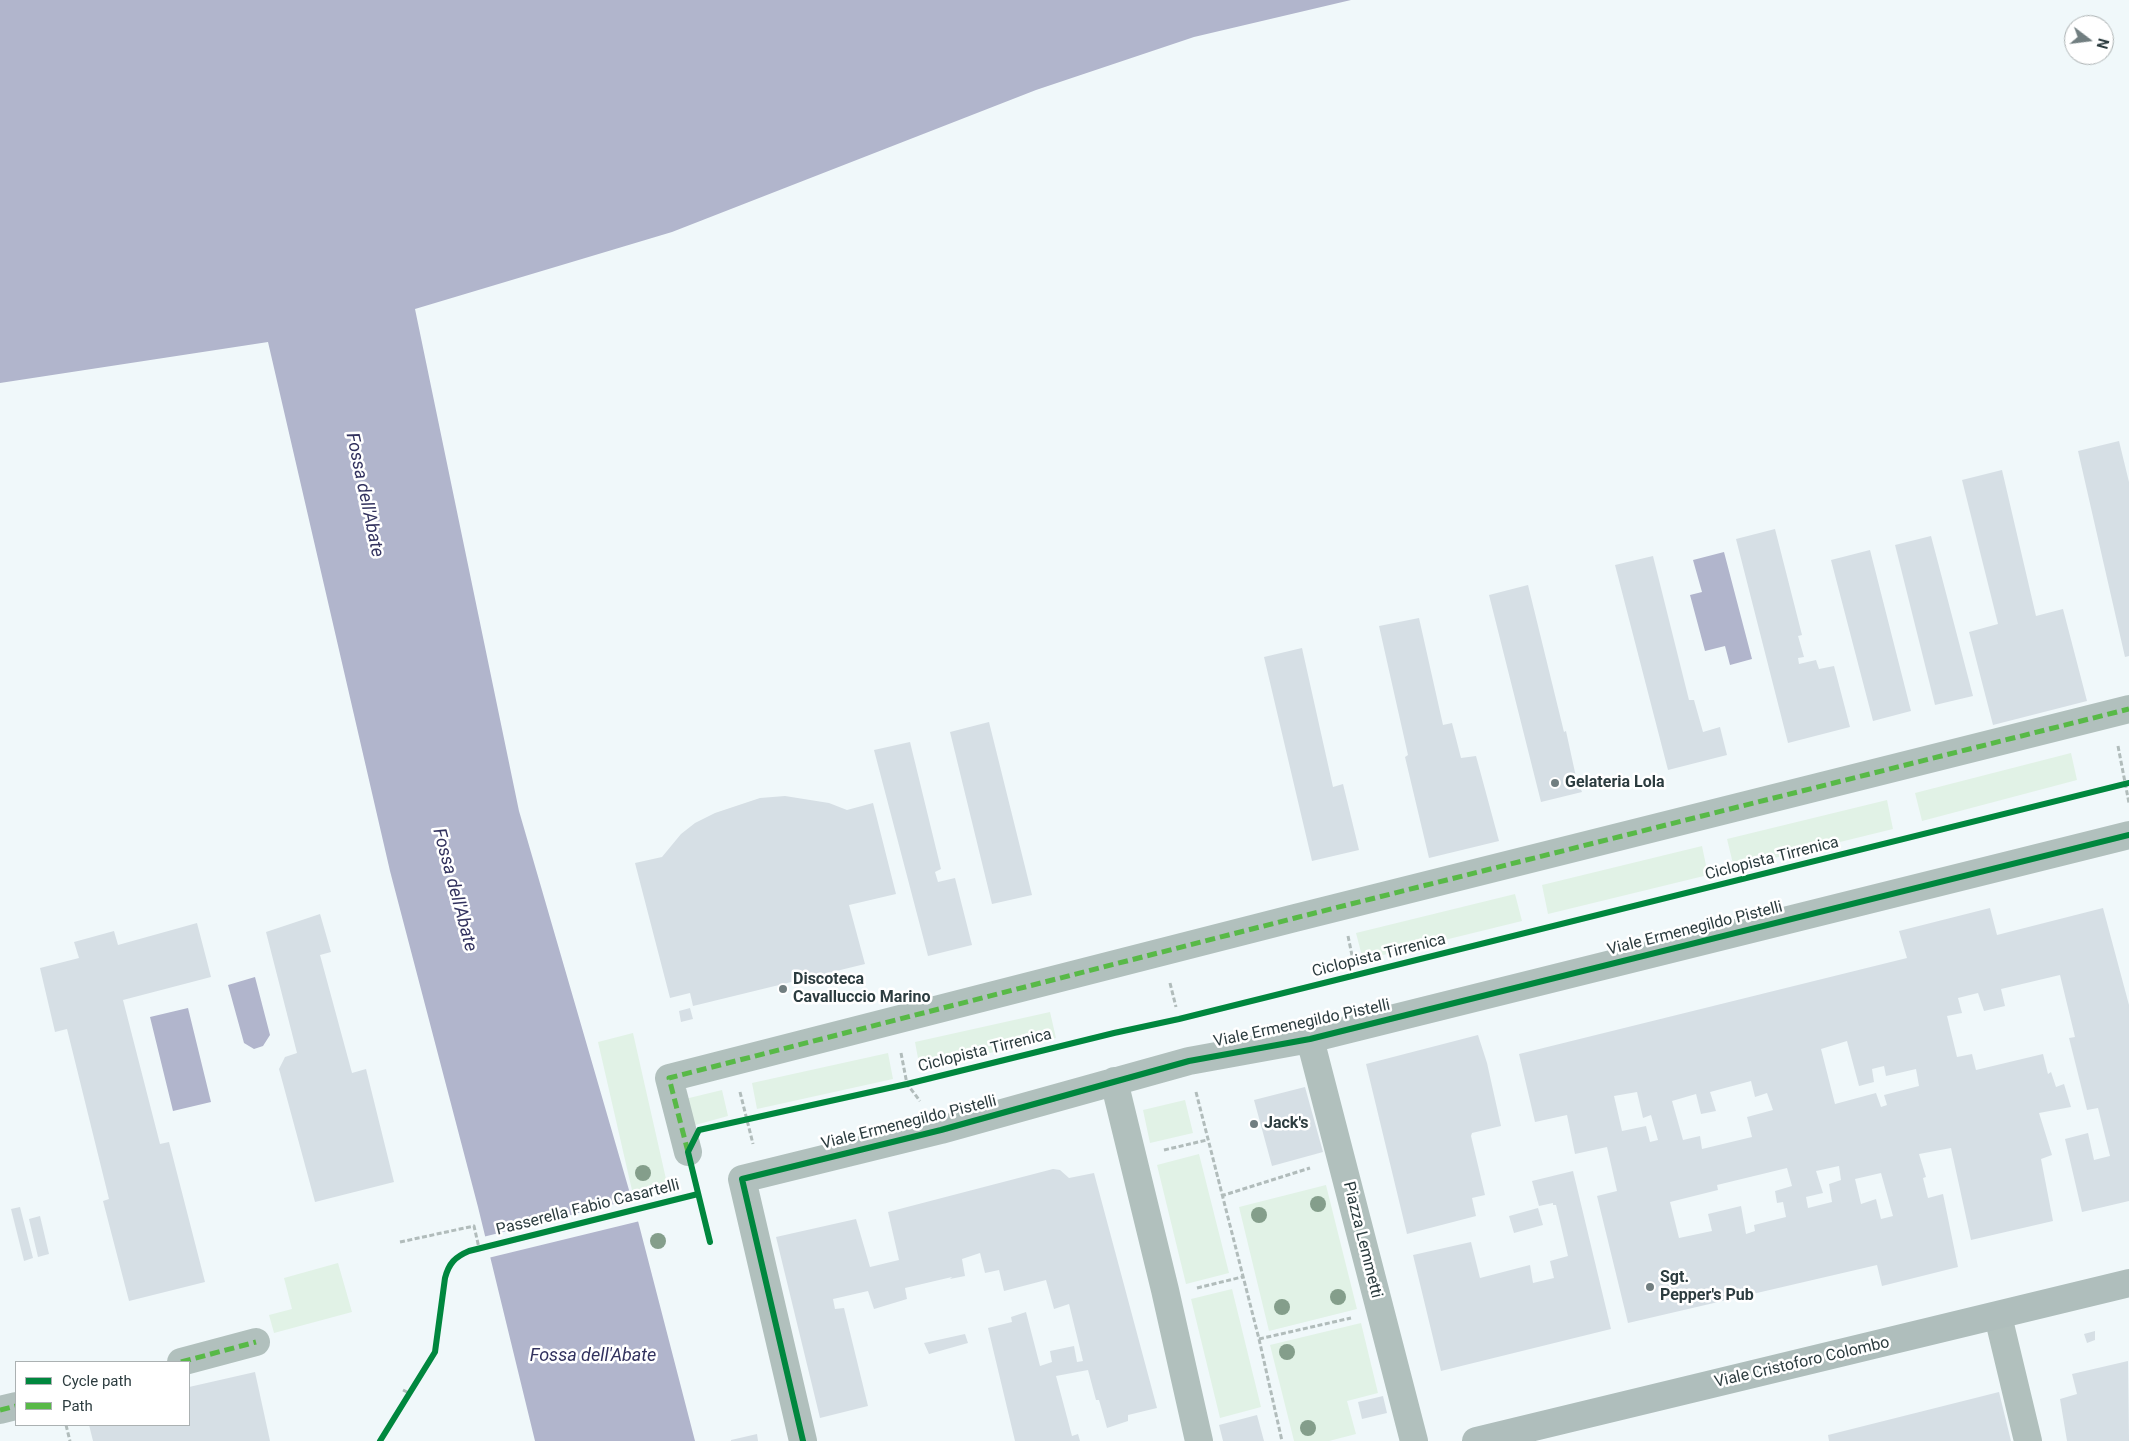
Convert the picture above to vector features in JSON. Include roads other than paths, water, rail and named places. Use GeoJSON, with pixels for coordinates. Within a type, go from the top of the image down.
{"type":"FeatureCollection","features":[{"type":"Feature","properties":{"kind":"street"},"geometry":{"type":"LineString","coordinates":[[688,1152],[669,1078],[2121,711]]}},
{"type":"Feature","properties":{"kind":"street","name":"Viale Ermenegildo Pistelli"},"geometry":{"type":"LineString","coordinates":[[803,1441],[742,1179],[941,1130],[1189,1061],[1310,1039],[2129,835]]}},
{"type":"Feature","properties":{"kind":"street","name":"Piazza Lemmetti"},"geometry":{"type":"LineString","coordinates":[[1310,1039],[1414,1441]]}},
{"type":"Feature","properties":{"kind":"street"},"geometry":{"type":"LineString","coordinates":[[1114,1081],[1200,1441]]}},
{"type":"Feature","properties":{"kind":"street","name":"Viale Cristoforo Colombo"},"geometry":{"type":"LineString","coordinates":[[1476,1441],[2129,1283]]}},
{"type":"Feature","properties":{"kind":"street"},"geometry":{"type":"LineString","coordinates":[[1998,1316],[2028,1441]]}},
{"type":"Feature","properties":{"kind":"street"},"geometry":{"type":"LineString","coordinates":[[185,1361],[256,1342]]}},
{"type":"Feature","properties":{"kind":"street"},"geometry":{"type":"LineString","coordinates":[[0,1410],[15,1406]]}},
{"type":"Feature","properties":{"kind":"water","name":"Fossa dell'Abate"},"geometry":{"type":"Polygon","coordinates":[[[0,0],[1351,0],[1194,37],[1036,90],[672,232],[415,309],[519,811],[638,1221],[695,1441],[535,1441],[478,1207],[390,871],[268,342],[0,383],[0,0]]]}},
{"type":"Feature","properties":{"kind":"water"},"geometry":{"type":"Polygon","coordinates":[[[1724,552],[1752,659],[1730,665],[1725,646],[1705,651],[1690,595],[1702,592],[1693,560],[1724,552]]]}},
{"type":"Feature","properties":{"kind":"water"},"geometry":{"type":"Polygon","coordinates":[[[255,977],[270,1035],[263,1046],[254,1049],[244,1043],[228,985],[255,977]]]}},
{"type":"Feature","properties":{"kind":"water"},"geometry":{"type":"Polygon","coordinates":[[[188,1008],[211,1102],[173,1111],[150,1017],[188,1008]]]}},
{"type":"Feature","properties":{"kind":"place","name":"Gelateria Lola"},"geometry":{"type":"Point","coordinates":[1555,783]}},
{"type":"Feature","properties":{"kind":"place","name":"Discoteca Cavalluccio Marino"},"geometry":{"type":"Point","coordinates":[783,989]}},
{"type":"Feature","properties":{"kind":"place","name":"Jack's"},"geometry":{"type":"Point","coordinates":[1254,1124]}},
{"type":"Feature","properties":{"kind":"place","name":"Sgt. Pepper's Pub"},"geometry":{"type":"Point","coordinates":[1650,1287]}}]}
